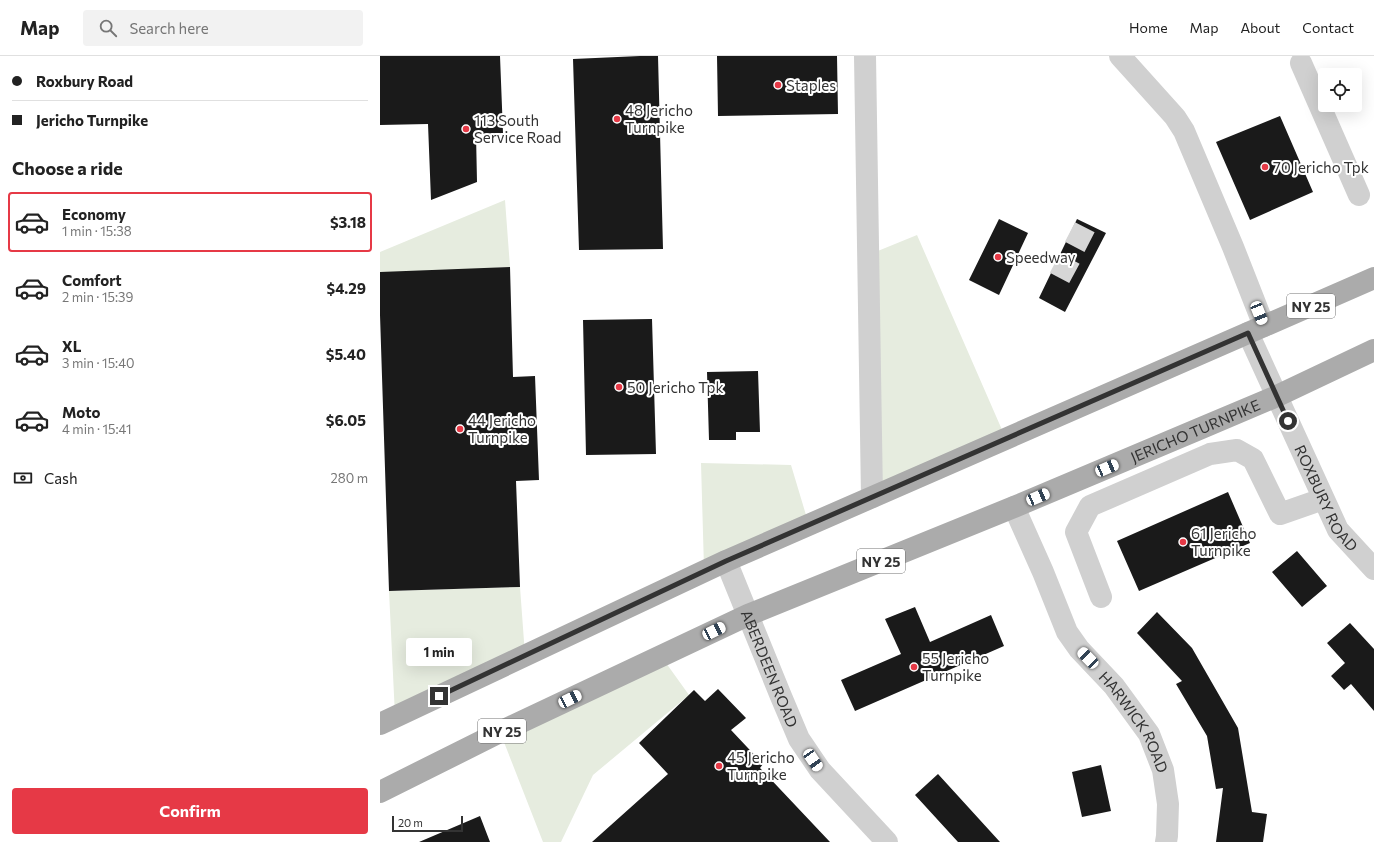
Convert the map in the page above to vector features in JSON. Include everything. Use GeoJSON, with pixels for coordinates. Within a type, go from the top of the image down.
{"type":"FeatureCollection","features":[{"type":"Feature","properties":{"kind":"main road","name":"NY 25"},"geometry":{"type":"LineString","coordinates":[[380,724],[726,561],[1374,278]]}},
{"type":"Feature","properties":{"kind":"main road","name":"JERICHO TURNPIKE"},"geometry":{"type":"LineString","coordinates":[[380,792],[500,732],[748,615],[1014,507],[1277,396],[1374,350]]}},
{"type":"Feature","properties":{"kind":"street"},"geometry":{"type":"LineString","coordinates":[[865,56],[872,497]]}},
{"type":"Feature","properties":{"kind":"street","name":"ROXBURY ROAD"},"geometry":{"type":"LineString","coordinates":[[1120,56],[1176,117],[1184,131],[1233,246],[1256,330],[1277,396],[1338,530],[1374,569]]}},
{"type":"Feature","properties":{"kind":"street"},"geometry":{"type":"LineString","coordinates":[[1301,63],[1359,195]]}},
{"type":"Feature","properties":{"kind":"street"},"geometry":{"type":"LineString","coordinates":[[1198,429],[1210,454]]}},
{"type":"Feature","properties":{"kind":"street"},"geometry":{"type":"LineString","coordinates":[[1101,597],[1076,532],[1090,506],[1210,454],[1237,450],[1253,458],[1280,514],[1323,499]]}},
{"type":"Feature","properties":{"kind":"street"},"geometry":{"type":"LineString","coordinates":[[1078,480],[1090,506]]}},
{"type":"Feature","properties":{"kind":"street","name":"HARWICK ROAD"},"geometry":{"type":"LineString","coordinates":[[1014,507],[1043,572],[1067,632],[1079,649],[1114,686],[1149,734],[1163,770],[1168,804],[1166,842]]}},
{"type":"Feature","properties":{"kind":"street","name":"ABERDEEN ROAD"},"geometry":{"type":"LineString","coordinates":[[726,561],[799,739],[820,770],[887,842]]}},
{"type":"Feature","properties":{"kind":"shaded area"},"geometry":{"type":"Polygon","coordinates":[[[505,200],[510,267],[380,275],[380,252],[505,200]]]}},
{"type":"Feature","properties":{"kind":"shaded area"},"geometry":{"type":"Polygon","coordinates":[[[917,235],[1006,439],[872,497],[868,255],[917,235]]]}},
{"type":"Feature","properties":{"kind":"shaded area"},"geometry":{"type":"Polygon","coordinates":[[[701,463],[791,465],[809,525],[704,568],[701,463]]]}},
{"type":"Feature","properties":{"kind":"shaded area"},"geometry":{"type":"Polygon","coordinates":[[[520,587],[525,655],[395,716],[389,591],[520,587]]]}},
{"type":"Feature","properties":{"kind":"shaded area"},"geometry":{"type":"Polygon","coordinates":[[[661,656],[689,695],[593,775],[561,842],[543,842],[500,732],[661,656]]]}},
{"type":"Feature","properties":{"kind":"building","name":"113 South Service Road"},"geometry":{"type":"Polygon","coordinates":[[[380,56],[500,56],[503,133],[476,134],[477,182],[431,200],[428,124],[380,125],[380,56]]]}},
{"type":"Feature","properties":{"kind":"building","name":"48 Jericho Turnpike"},"geometry":{"type":"Polygon","coordinates":[[[658,56],[663,249],[579,250],[573,59],[658,56]]]}},
{"type":"Feature","properties":{"kind":"building","name":"Staples"},"geometry":{"type":"Polygon","coordinates":[[[717,56],[837,56],[838,114],[718,116],[717,56]]]}},
{"type":"Feature","properties":{"kind":"building","name":"70 Jericho Tpk"},"geometry":{"type":"Polygon","coordinates":[[[1280,116],[1313,192],[1250,220],[1216,142],[1280,116]]]}},
{"type":"Feature","properties":{"kind":"building"},"geometry":{"type":"Polygon","coordinates":[[[999,219],[1028,233],[999,295],[969,280],[999,219]]]}},
{"type":"Feature","properties":{"kind":"building"},"geometry":{"type":"Polygon","coordinates":[[[1077,219],[1106,233],[1065,312],[1039,298],[1077,219]]]}},
{"type":"Feature","properties":{"kind":"building","name":"44 Jericho Turnpike"},"geometry":{"type":"Polygon","coordinates":[[[510,267],[513,377],[535,376],[539,480],[516,481],[520,587],[389,591],[380,315],[380,272],[510,267]]]}},
{"type":"Feature","properties":{"kind":"building","name":"50 Jericho Tpk"},"geometry":{"type":"Polygon","coordinates":[[[652,319],[656,454],[586,455],[583,320],[652,319]]]}},
{"type":"Feature","properties":{"kind":"building"},"geometry":{"type":"Polygon","coordinates":[[[758,371],[760,432],[736,432],[736,440],[709,440],[707,372],[758,371]]]}},
{"type":"Feature","properties":{"kind":"building","name":"61 Jericho Turnpike"},"geometry":{"type":"Polygon","coordinates":[[[1228,492],[1250,543],[1139,591],[1117,541],[1228,492]]]}},
{"type":"Feature","properties":{"kind":"building"},"geometry":{"type":"Polygon","coordinates":[[[1297,551],[1327,586],[1302,607],[1272,572],[1297,551]]]}},
{"type":"Feature","properties":{"kind":"building","name":"55 Jericho Turnpike"},"geometry":{"type":"Polygon","coordinates":[[[915,607],[930,642],[991,615],[1004,646],[855,711],[841,680],[901,654],[885,619],[915,607]]]}},
{"type":"Feature","properties":{"kind":"building"},"geometry":{"type":"Polygon","coordinates":[[[1157,612],[1192,648],[1238,728],[1252,812],[1267,814],[1263,842],[1216,842],[1223,788],[1216,789],[1207,736],[1176,684],[1182,681],[1137,633],[1157,612]]]}},
{"type":"Feature","properties":{"kind":"building"},"geometry":{"type":"Polygon","coordinates":[[[1350,623],[1374,649],[1374,711],[1351,684],[1344,690],[1331,676],[1345,663],[1327,643],[1350,623]]]}},
{"type":"Feature","properties":{"kind":"building","name":"45 Jericho Turnpike"},"geometry":{"type":"Polygon","coordinates":[[[718,689],[746,718],[731,730],[763,764],[760,768],[830,842],[592,842],[668,774],[639,743],[694,690],[705,701],[718,689]]]}},
{"type":"Feature","properties":{"kind":"building"},"geometry":{"type":"Polygon","coordinates":[[[1101,765],[1111,811],[1082,817],[1072,772],[1101,765]]]}},
{"type":"Feature","properties":{"kind":"building"},"geometry":{"type":"Polygon","coordinates":[[[938,774],[1000,842],[958,842],[915,795],[938,774]]]}},
{"type":"Feature","properties":{"kind":"building"},"geometry":{"type":"Polygon","coordinates":[[[480,816],[490,842],[419,842],[480,816]]]}},
{"type":"Feature","properties":{"kind":"tunnel"},"geometry":{"type":"LineString","coordinates":[[1070,232],[1099,247]]}},
{"type":"Feature","properties":{"kind":"tunnel"},"geometry":{"type":"LineString","coordinates":[[1055,263],[1083,278]]}},
{"type":"Feature","properties":{"kind":"place","name":"Staples"},"geometry":{"type":"Point","coordinates":[778,85]}},
{"type":"Feature","properties":{"kind":"place","name":"48 Jericho Turnpike"},"geometry":{"type":"Point","coordinates":[617,119]}},
{"type":"Feature","properties":{"kind":"place","name":"113 South Service Road"},"geometry":{"type":"Point","coordinates":[466,129]}},
{"type":"Feature","properties":{"kind":"place","name":"70 Jericho Tpk"},"geometry":{"type":"Point","coordinates":[1265,167]}},
{"type":"Feature","properties":{"kind":"place","name":"Speedway"},"geometry":{"type":"Point","coordinates":[998,257]}},
{"type":"Feature","properties":{"kind":"place","name":"50 Jericho Tpk"},"geometry":{"type":"Point","coordinates":[619,387]}},
{"type":"Feature","properties":{"kind":"place","name":"44 Jericho Turnpike"},"geometry":{"type":"Point","coordinates":[460,429]}},
{"type":"Feature","properties":{"kind":"place","name":"61 Jericho Turnpike"},"geometry":{"type":"Point","coordinates":[1183,542]}},
{"type":"Feature","properties":{"kind":"place","name":"55 Jericho Turnpike"},"geometry":{"type":"Point","coordinates":[914,667]}},
{"type":"Feature","properties":{"kind":"place","name":"45 Jericho Turnpike"},"geometry":{"type":"Point","coordinates":[719,766]}},
{"type":"Feature","properties":{"kind":"route"},"geometry":{"type":"LineString","coordinates":[[439,696],[726,561],[1248,333],[1288,421]]}}]}
